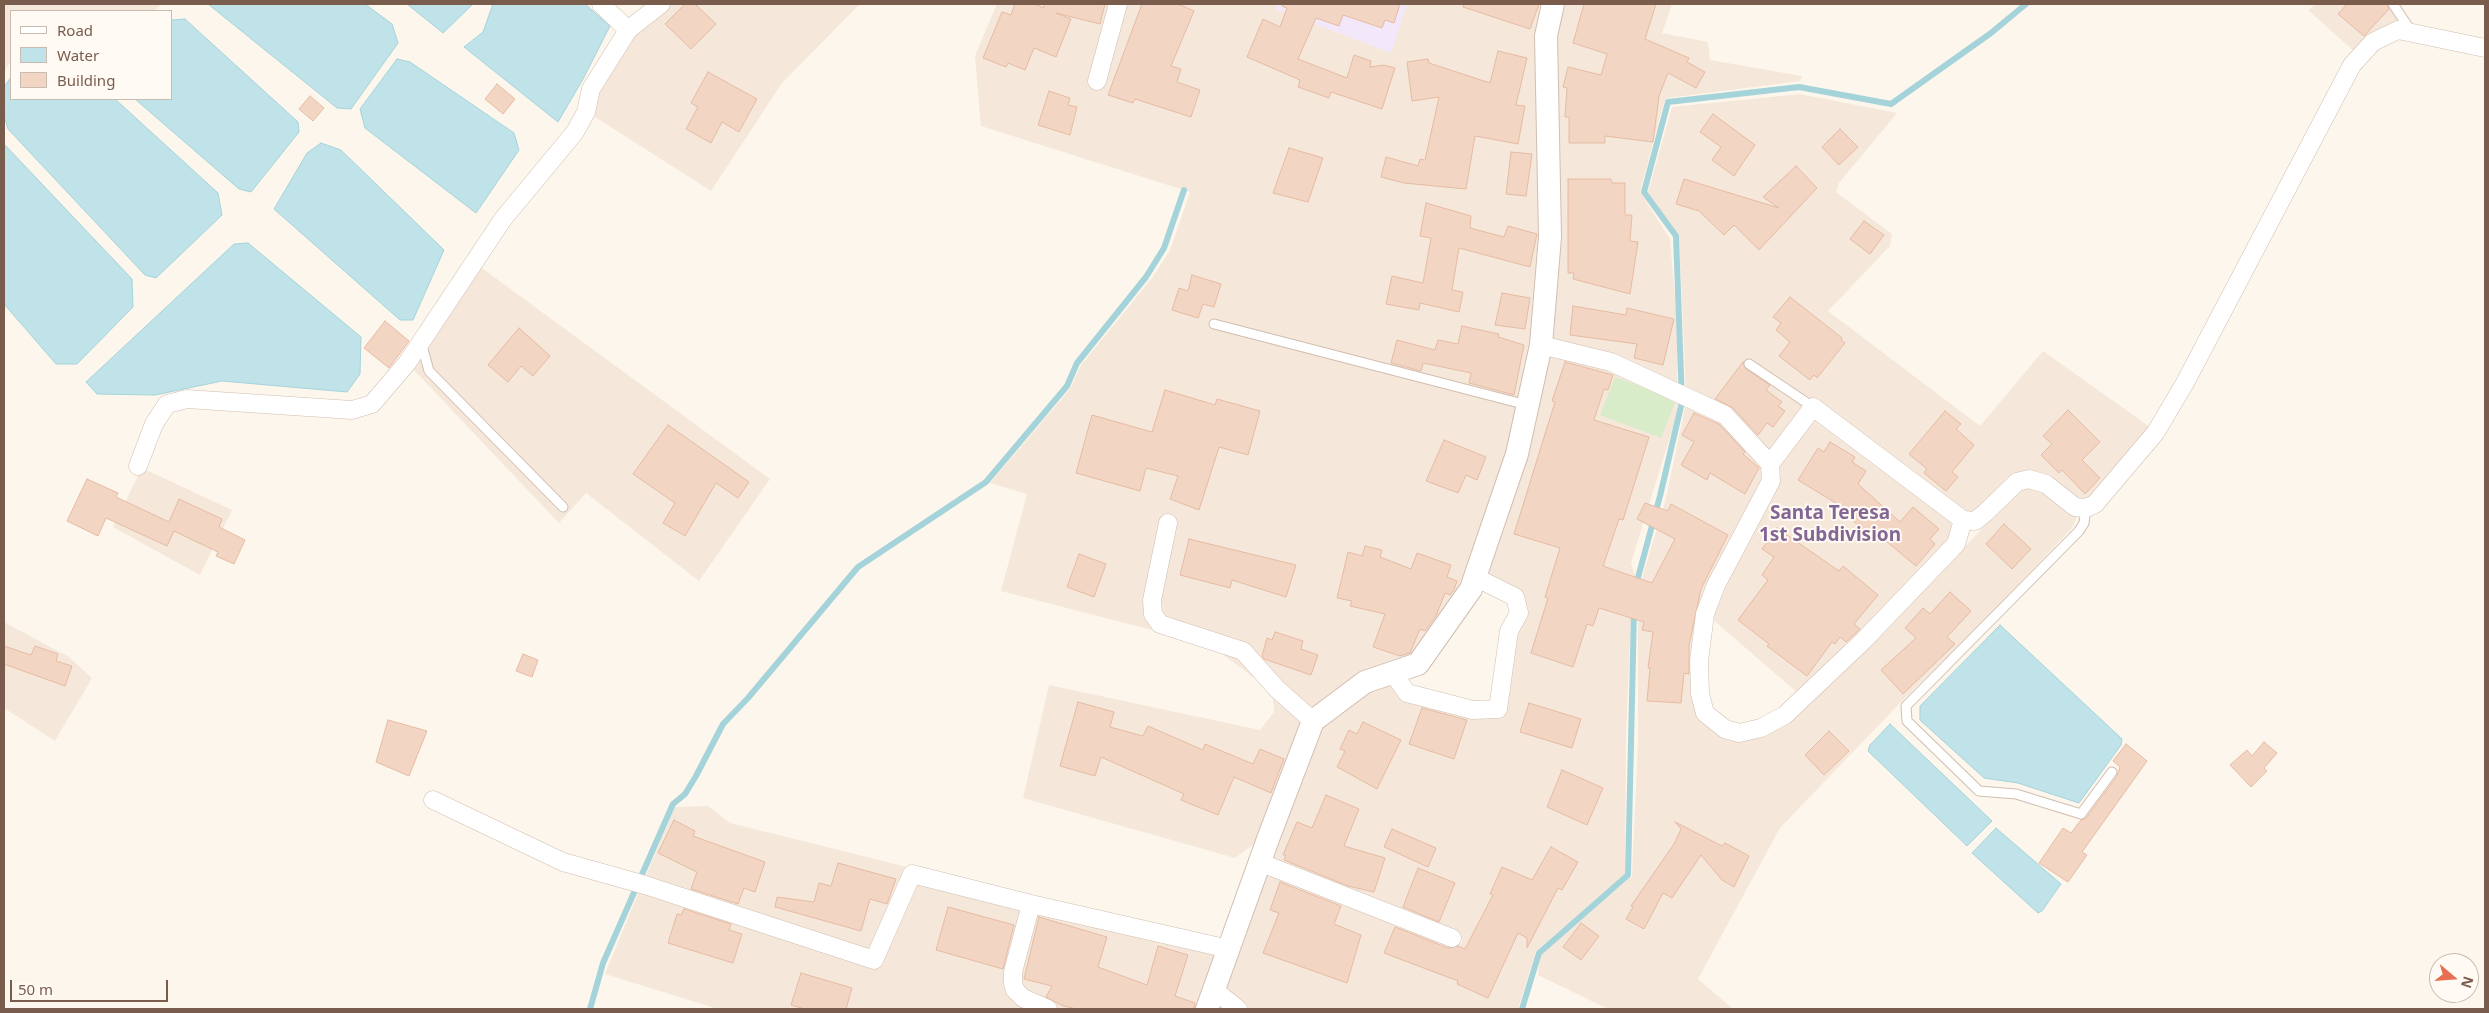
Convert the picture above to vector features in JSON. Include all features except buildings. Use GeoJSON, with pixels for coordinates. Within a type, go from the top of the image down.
{"type":"FeatureCollection","features":[{"type":"Feature","properties":{"kind":"street"},"geometry":{"type":"LineString","coordinates":[[601,4],[628,30]]}},
{"type":"Feature","properties":{"kind":"street"},"geometry":{"type":"LineString","coordinates":[[138,466],[154,424],[168,404],[187,399],[352,410],[372,404],[407,363],[503,219],[575,132],[586,112],[591,89],[628,30],[661,4]]}},
{"type":"Feature","properties":{"kind":"street"},"geometry":{"type":"LineString","coordinates":[[1097,81],[1118,4]]}},
{"type":"Feature","properties":{"kind":"street"},"geometry":{"type":"LineString","coordinates":[[1238,1009],[1211,999],[1259,862],[1313,721],[1365,682],[1418,664],[1471,589],[1517,454],[1541,345],[1550,237],[1546,36],[1553,4]]}},
{"type":"Feature","properties":{"kind":"street"},"geometry":{"type":"LineString","coordinates":[[1770,464],[1813,407],[1963,520],[1975,520],[1986,513],[2017,482],[2029,479],[2046,484],[2075,507],[2086,508],[2095,504],[2156,432],[2186,381],[2352,65],[2373,42],[2398,30],[2411,31],[2485,48]]}},
{"type":"Feature","properties":{"kind":"street"},"geometry":{"type":"LineString","coordinates":[[1541,345],[1611,362],[1725,415],[1770,464],[1771,480],[1716,585],[1705,614],[1699,661],[1700,694],[1705,713],[1725,730],[1739,733],[1761,728],[1785,715],[1863,641],[1956,544],[1962,530],[1963,520]]}},
{"type":"Feature","properties":{"kind":"street"},"geometry":{"type":"LineString","coordinates":[[1168,523],[1152,600],[1152,614],[1160,624],[1243,651],[1277,689],[1313,721]]}},
{"type":"Feature","properties":{"kind":"street"},"geometry":{"type":"LineString","coordinates":[[1393,673],[1406,694],[1473,710],[1498,709],[1509,631],[1519,613],[1516,598],[1475,577]]}},
{"type":"Feature","properties":{"kind":"street"},"geometry":{"type":"LineString","coordinates":[[433,800],[563,862],[627,882],[645,885],[874,960],[912,874],[1031,904],[1229,949]]}},
{"type":"Feature","properties":{"kind":"street"},"geometry":{"type":"LineString","coordinates":[[1259,862],[1452,938]]}},
{"type":"Feature","properties":{"kind":"street"},"geometry":{"type":"LineString","coordinates":[[1031,904],[1013,972],[1013,983],[1015,990],[1023,998],[1048,1009]]}},
{"type":"Feature","properties":{"kind":"lane"},"geometry":{"type":"LineString","coordinates":[[2393,4],[2411,31]]}},
{"type":"Feature","properties":{"kind":"lane"},"geometry":{"type":"LineString","coordinates":[[1214,324],[1528,405]]}},
{"type":"Feature","properties":{"kind":"lane"},"geometry":{"type":"LineString","coordinates":[[421,342],[429,371],[563,507]]}},
{"type":"Feature","properties":{"kind":"lane"},"geometry":{"type":"LineString","coordinates":[[1749,364],[1813,407]]}},
{"type":"Feature","properties":{"kind":"lane"},"geometry":{"type":"LineString","coordinates":[[2086,508],[2084,523],[2079,531],[1906,706],[1907,721],[1979,791],[2016,794],[2081,814],[2112,772]]}},
{"type":"Feature","properties":{"kind":"shaded area"},"geometry":{"type":"Polygon","coordinates":[[[4,4],[161,4],[156,10],[10,10],[10,63],[4,72],[4,4]]]}},
{"type":"Feature","properties":{"kind":"shaded area"},"geometry":{"type":"Polygon","coordinates":[[[672,4],[860,4],[782,83],[711,191],[592,115],[598,94],[633,36],[672,4]]]}},
{"type":"Feature","properties":{"kind":"shaded area"},"geometry":{"type":"Polygon","coordinates":[[[997,4],[1545,4],[1543,238],[1532,346],[1510,452],[1463,587],[1415,659],[1308,718],[1259,840],[1235,858],[1023,798],[1049,685],[1260,730],[1274,712],[1272,691],[1210,645],[1001,591],[1027,494],[990,483],[1070,389],[1081,365],[1152,278],[1170,250],[1190,192],[981,126],[975,56],[997,4]]]}},
{"type":"Feature","properties":{"kind":"shaded area"},"geometry":{"type":"Polygon","coordinates":[[[1277,4],[1407,4],[1391,53],[1275,9],[1277,4]]]}},
{"type":"Feature","properties":{"kind":"shaded area"},"geometry":{"type":"Polygon","coordinates":[[[1562,4],[1672,4],[1662,33],[1708,42],[1710,60],[1802,76],[1800,81],[1668,98],[1664,102],[1640,192],[1670,239],[1678,334],[1677,383],[1549,339],[1555,38],[1562,4]]]}},
{"type":"Feature","properties":{"kind":"shaded area"},"geometry":{"type":"Polygon","coordinates":[[[2316,4],[2387,4],[2401,23],[2356,53],[2308,10],[2316,4]]]}},
{"type":"Feature","properties":{"kind":"shaded area"},"geometry":{"type":"Polygon","coordinates":[[[1800,94],[1897,113],[1839,183],[1836,192],[1892,234],[1890,246],[1828,311],[1980,426],[2043,351],[2150,427],[2091,497],[2082,501],[2029,474],[1971,515],[1816,401],[1769,455],[1686,390],[1679,236],[1648,192],[1672,107],[1800,94]]]}},
{"type":"Feature","properties":{"kind":"shaded area"},"geometry":{"type":"Polygon","coordinates":[[[479,266],[770,479],[699,581],[586,493],[559,523],[411,367],[479,266]]]}},
{"type":"Feature","properties":{"kind":"shaded area"},"geometry":{"type":"Polygon","coordinates":[[[1549,353],[1609,368],[1679,399],[1673,427],[1631,563],[1635,575],[1632,589],[1626,735],[1625,874],[1536,951],[1518,1009],[1244,1009],[1222,990],[1265,866],[1461,944],[1463,939],[1266,863],[1319,724],[1368,686],[1393,680],[1503,715],[1515,636],[1525,614],[1484,573],[1549,353]]]}},
{"type":"Feature","properties":{"kind":"shaded area"},"geometry":{"type":"Polygon","coordinates":[[[1686,403],[1725,421],[1764,464],[1765,478],[1711,582],[1700,715],[1712,731],[1723,736],[1738,738],[1868,645],[2022,488],[2031,485],[2044,490],[2077,517],[2072,528],[1994,610],[1898,705],[1780,828],[1698,979],[1733,1009],[1608,1009],[1538,975],[1540,955],[1632,876],[1638,741],[1638,592],[1666,498],[1686,403]]]}},
{"type":"Feature","properties":{"kind":"shaded area"},"geometry":{"type":"Polygon","coordinates":[[[1813,419],[1949,518],[1952,526],[1948,544],[1800,695],[1710,617],[1777,467],[1813,419]]]}},
{"type":"Feature","properties":{"kind":"shaded area"},"geometry":{"type":"Polygon","coordinates":[[[142,468],[232,510],[200,575],[113,527],[142,468]]]}},
{"type":"Feature","properties":{"kind":"shaded area"},"geometry":{"type":"Polygon","coordinates":[[[4,622],[69,657],[92,678],[55,741],[4,708],[4,622]]]}},
{"type":"Feature","properties":{"kind":"shaded area"},"geometry":{"type":"Polygon","coordinates":[[[708,806],[730,823],[907,867],[872,952],[645,878],[675,807],[708,806]]]}},
{"type":"Feature","properties":{"kind":"shaded area"},"geometry":{"type":"Polygon","coordinates":[[[914,883],[1217,954],[1218,959],[1200,1009],[1058,1009],[1025,995],[1016,982],[1033,914],[1026,912],[1008,982],[1012,992],[1021,1001],[1039,1009],[718,1009],[605,974],[639,891],[642,890],[878,967],[914,883]]]}},
{"type":"Feature","properties":{"kind":"green space"},"geometry":{"type":"Polygon","coordinates":[[[1615,377],[1676,400],[1661,438],[1600,415],[1615,377]]]}},
{"type":"Feature","properties":{"kind":"water"},"geometry":{"type":"Polygon","coordinates":[[[208,4],[365,4],[392,24],[398,43],[351,109],[337,108],[208,4]]]}},
{"type":"Feature","properties":{"kind":"water"},"geometry":{"type":"Polygon","coordinates":[[[407,4],[473,4],[443,33],[407,4]]]}},
{"type":"Feature","properties":{"kind":"water"},"geometry":{"type":"Polygon","coordinates":[[[493,4],[585,4],[610,26],[583,79],[558,122],[464,47],[483,32],[493,4]]]}},
{"type":"Feature","properties":{"kind":"water"},"geometry":{"type":"Polygon","coordinates":[[[185,19],[298,122],[299,132],[251,192],[239,189],[136,100],[172,100],[172,20],[185,19]]]}},
{"type":"Feature","properties":{"kind":"water"},"geometry":{"type":"Polygon","coordinates":[[[397,59],[410,62],[514,133],[519,150],[476,213],[365,128],[360,109],[397,59]]]}},
{"type":"Feature","properties":{"kind":"water"},"geometry":{"type":"Polygon","coordinates":[[[10,78],[10,100],[116,100],[218,193],[222,215],[156,278],[145,275],[8,129],[4,116],[4,87],[10,78]]]}},
{"type":"Feature","properties":{"kind":"water"},"geometry":{"type":"Polygon","coordinates":[[[321,143],[341,150],[444,250],[413,320],[400,320],[274,209],[307,153],[321,143]]]}},
{"type":"Feature","properties":{"kind":"water"},"geometry":{"type":"Polygon","coordinates":[[[4,144],[132,279],[133,307],[77,364],[56,364],[4,304],[4,144]]]}},
{"type":"Feature","properties":{"kind":"water"},"geometry":{"type":"Polygon","coordinates":[[[248,243],[361,337],[360,374],[347,392],[222,381],[155,395],[97,394],[86,382],[234,244],[248,243]]]}},
{"type":"Feature","properties":{"kind":"water"},"geometry":{"type":"Polygon","coordinates":[[[2000,625],[2122,739],[2121,745],[2079,803],[2018,783],[1984,778],[1920,720],[1920,706],[2000,625]]]}},
{"type":"Feature","properties":{"kind":"water"},"geometry":{"type":"Polygon","coordinates":[[[1890,724],[1992,821],[1967,846],[1868,751],[1870,745],[1890,724]]]}},
{"type":"Feature","properties":{"kind":"water"},"geometry":{"type":"Polygon","coordinates":[[[1996,828],[2061,884],[2042,911],[2038,913],[1972,853],[1996,828]]]}},
{"type":"Feature","properties":{"kind":"waterway"},"geometry":{"type":"LineString","coordinates":[[1636,585],[1660,496],[1682,402],[1676,236],[1644,192],[1668,102],[1799,87],[1891,104],[1991,33],[2026,4]]}},
{"type":"Feature","properties":{"kind":"waterway"},"geometry":{"type":"LineString","coordinates":[[590,1009],[603,963],[673,804],[685,794],[723,724],[748,698],[858,567],[986,482],[1067,386],[1077,363],[1146,277],[1164,248],[1184,190]]}},
{"type":"Feature","properties":{"kind":"waterway"},"geometry":{"type":"LineString","coordinates":[[1522,1009],[1539,953],[1628,875],[1634,610]]}},
{"type":"Feature","properties":{"kind":"district","name":"Santa Teresa 1st Subdivision"},"geometry":{"type":"Point","coordinates":[1830,525]}}]}
